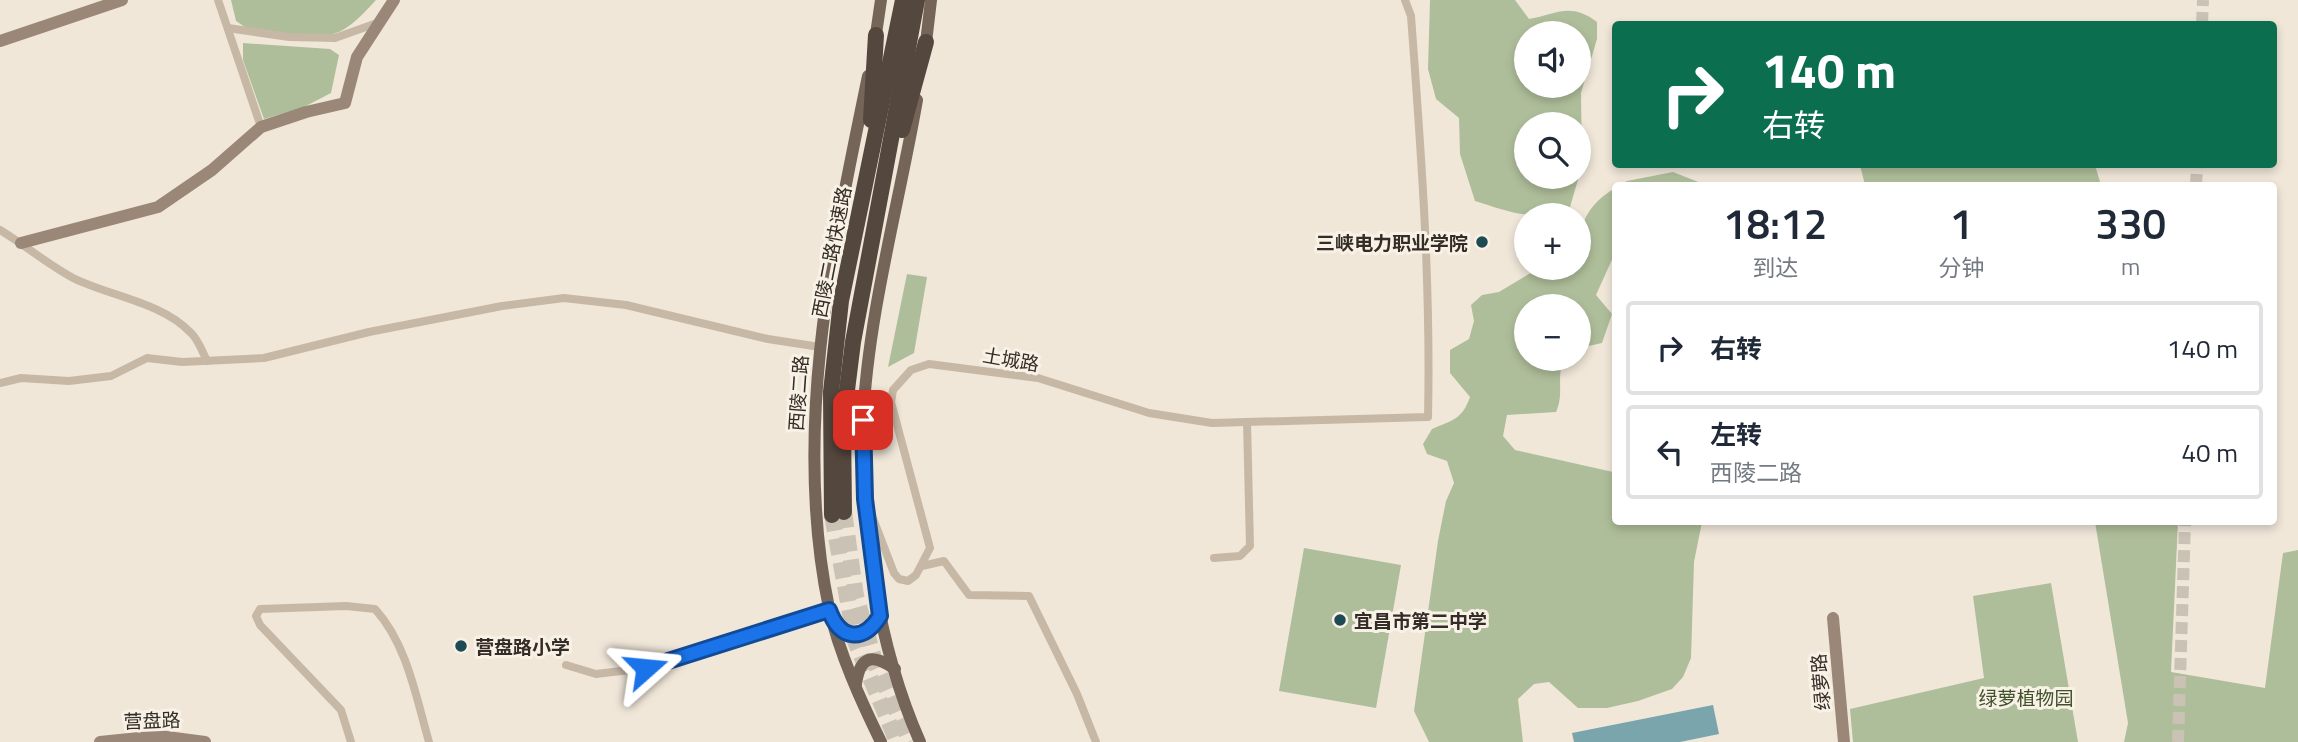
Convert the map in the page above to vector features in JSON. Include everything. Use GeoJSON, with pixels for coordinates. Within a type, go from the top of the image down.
{"type":"FeatureCollection","features":[{"type":"Feature","properties":{"kind":"highway","name":"西陵二路快速路"},"geometry":{"type":"LineString","coordinates":[[903,0],[895,81],[843,422],[838,514],[831,392],[842,301],[864,190],[895,81],[917,0]]}},
{"type":"Feature","properties":{"kind":"highway"},"geometry":{"type":"LineString","coordinates":[[864,190],[876,35]]}},
{"type":"Feature","properties":{"kind":"highway"},"geometry":{"type":"LineString","coordinates":[[863,278],[926,42]]}},
{"type":"Feature","properties":{"kind":"main road","name":"西陵二路"},"geometry":{"type":"LineString","coordinates":[[881,0],[839,226],[820,347],[812,458],[829,610],[881,742]]}},
{"type":"Feature","properties":{"kind":"main road"},"geometry":{"type":"LineString","coordinates":[[920,742],[880,616],[865,499],[863,420],[871,351],[926,42],[931,0]]}},
{"type":"Feature","properties":{"kind":"main road"},"geometry":{"type":"LineString","coordinates":[[834,623],[844,632],[859,635],[870,630],[880,616]]}},
{"type":"Feature","properties":{"kind":"main road"},"geometry":{"type":"LineString","coordinates":[[856,684],[860,666],[871,659],[895,669]]}},
{"type":"Feature","properties":{"kind":"street"},"geometry":{"type":"LineString","coordinates":[[0,41],[122,0]]}},
{"type":"Feature","properties":{"kind":"street"},"geometry":{"type":"LineString","coordinates":[[218,0],[261,127]]}},
{"type":"Feature","properties":{"kind":"street"},"geometry":{"type":"LineString","coordinates":[[21,243],[158,207],[212,170],[261,127],[345,103],[357,57],[394,0]]}},
{"type":"Feature","properties":{"kind":"street","name":"土城路"},"geometry":{"type":"LineString","coordinates":[[922,566],[930,548],[891,402],[893,390],[919,365],[954,365],[1038,379],[1149,413],[1212,423],[1428,417],[1430,312],[1425,194],[1410,16],[1405,0]]}},
{"type":"Feature","properties":{"kind":"street"},"geometry":{"type":"LineString","coordinates":[[228,28],[289,37],[335,37],[377,23]]}},
{"type":"Feature","properties":{"kind":"street"},"geometry":{"type":"LineString","coordinates":[[0,230],[43,261],[76,279],[130,298],[174,321],[192,333],[207,361]]}},
{"type":"Feature","properties":{"kind":"street"},"geometry":{"type":"LineString","coordinates":[[0,383],[21,378],[69,381],[111,376],[146,358],[207,361],[264,358],[369,332],[502,306],[565,298],[626,305],[768,339],[820,347]]}},
{"type":"Feature","properties":{"kind":"street"},"geometry":{"type":"LineString","coordinates":[[1214,558],[1240,556],[1250,546],[1247,422]]}},
{"type":"Feature","properties":{"kind":"street"},"geometry":{"type":"LineString","coordinates":[[865,499],[890,565],[899,579],[908,581],[922,566],[944,561],[969,595],[1029,596],[1077,694],[1096,742]]}},
{"type":"Feature","properties":{"kind":"street"},"geometry":{"type":"LineString","coordinates":[[351,742],[341,710],[260,625],[256,617],[260,609],[346,606],[375,609],[386,621],[406,665],[429,742]]}},
{"type":"Feature","properties":{"kind":"street"},"geometry":{"type":"LineString","coordinates":[[566,665],[596,674],[622,673],[829,610]]}},
{"type":"Feature","properties":{"kind":"street","name":"绿萝路"},"geometry":{"type":"LineString","coordinates":[[1833,618],[1844,742]]}},
{"type":"Feature","properties":{"kind":"street","name":"营盘路"},"geometry":{"type":"LineString","coordinates":[[100,742],[159,736],[205,742]]}},
{"type":"Feature","properties":{"kind":"green space"},"geometry":{"type":"Polygon","coordinates":[[[231,0],[376,0],[345,29],[333,34],[312,36],[245,27],[236,21],[231,0]]]}},
{"type":"Feature","properties":{"kind":"green space"},"geometry":{"type":"Polygon","coordinates":[[[1430,0],[1515,0],[1529,19],[1571,11],[1579,12],[1597,22],[1597,39],[1591,59],[1591,21],[1514,21],[1514,98],[1581,98],[1581,112],[1514,112],[1514,189],[1575,189],[1571,203],[1514,203],[1514,213],[1475,201],[1460,154],[1459,118],[1436,99],[1428,69],[1430,0]]]}},
{"type":"Feature","properties":{"kind":"green space"},"geometry":{"type":"Polygon","coordinates":[[[243,43],[330,49],[339,55],[331,93],[304,107],[264,119],[243,60],[243,43]]]}},
{"type":"Feature","properties":{"kind":"green space"},"geometry":{"type":"Polygon","coordinates":[[[1861,168],[2096,168],[2100,182],[1864,182],[1861,168]]]}},
{"type":"Feature","properties":{"kind":"green space"},"geometry":{"type":"Polygon","coordinates":[[[1673,172],[1698,182],[1625,182],[1673,172]]]}},
{"type":"Feature","properties":{"kind":"green space"},"geometry":{"type":"Polygon","coordinates":[[[1612,190],[1612,260],[1596,295],[1612,314],[1602,343],[1591,345],[1591,294],[1514,294],[1514,371],[1561,371],[1560,398],[1556,412],[1507,415],[1503,436],[1515,450],[1612,472],[1612,525],[1701,525],[1694,562],[1691,658],[1683,677],[1672,689],[1607,708],[1578,708],[1549,682],[1534,684],[1518,699],[1523,742],[1429,742],[1414,711],[1438,541],[1446,501],[1454,483],[1447,461],[1427,454],[1423,444],[1432,429],[1460,415],[1470,397],[1450,373],[1450,350],[1469,339],[1474,321],[1471,305],[1482,295],[1499,292],[1519,280],[1591,280],[1591,209],[1612,190]]]}},
{"type":"Feature","properties":{"kind":"green space"},"geometry":{"type":"Polygon","coordinates":[[[907,274],[927,277],[914,353],[888,367],[907,274]]]}},
{"type":"Feature","properties":{"kind":"green space"},"geometry":{"type":"Polygon","coordinates":[[[2095,525],[2178,525],[2171,672],[2265,688],[2283,553],[2298,550],[2298,742],[2124,742],[2128,723],[2095,525]]]}},
{"type":"Feature","properties":{"kind":"green space"},"geometry":{"type":"Polygon","coordinates":[[[1304,548],[1401,565],[1376,708],[1279,691],[1304,548]]]}},
{"type":"Feature","properties":{"kind":"green space","name":"绿萝植物园"},"geometry":{"type":"Polygon","coordinates":[[[2051,583],[2078,742],[1853,742],[1850,709],[1984,678],[1973,596],[2051,583]]]}},
{"type":"Feature","properties":{"kind":"water"},"geometry":{"type":"Polygon","coordinates":[[[1713,705],[1719,734],[1680,742],[1574,742],[1572,733],[1713,705]]]}},
{"type":"Feature","properties":{"kind":"tunnel"},"geometry":{"type":"LineString","coordinates":[[2202,21],[2203,0]]}},
{"type":"Feature","properties":{"kind":"tunnel"},"geometry":{"type":"LineString","coordinates":[[2196,182],[2197,168]]}},
{"type":"Feature","properties":{"kind":"tunnel"},"geometry":{"type":"LineString","coordinates":[[844,512],[856,596],[877,668],[910,742]]}},
{"type":"Feature","properties":{"kind":"tunnel"},"geometry":{"type":"LineString","coordinates":[[832,515],[855,641],[897,742]]}},
{"type":"Feature","properties":{"kind":"tunnel"},"geometry":{"type":"LineString","coordinates":[[2178,742],[2185,525]]}},
{"type":"Feature","properties":{"kind":"place","name":"三峡电力职业学院"},"geometry":{"type":"Point","coordinates":[1482,242]}},
{"type":"Feature","properties":{"kind":"place","name":"宜昌市第二中学"},"geometry":{"type":"Point","coordinates":[1340,620]}},
{"type":"Feature","properties":{"kind":"place","name":"营盘路小学"},"geometry":{"type":"Point","coordinates":[461,646]}},
{"type":"Feature","properties":{"kind":"route"},"geometry":{"type":"LineString","coordinates":[[646,668],[829,610],[834,623],[844,632],[859,635],[870,630],[880,616],[865,499],[863,420]]}}]}
